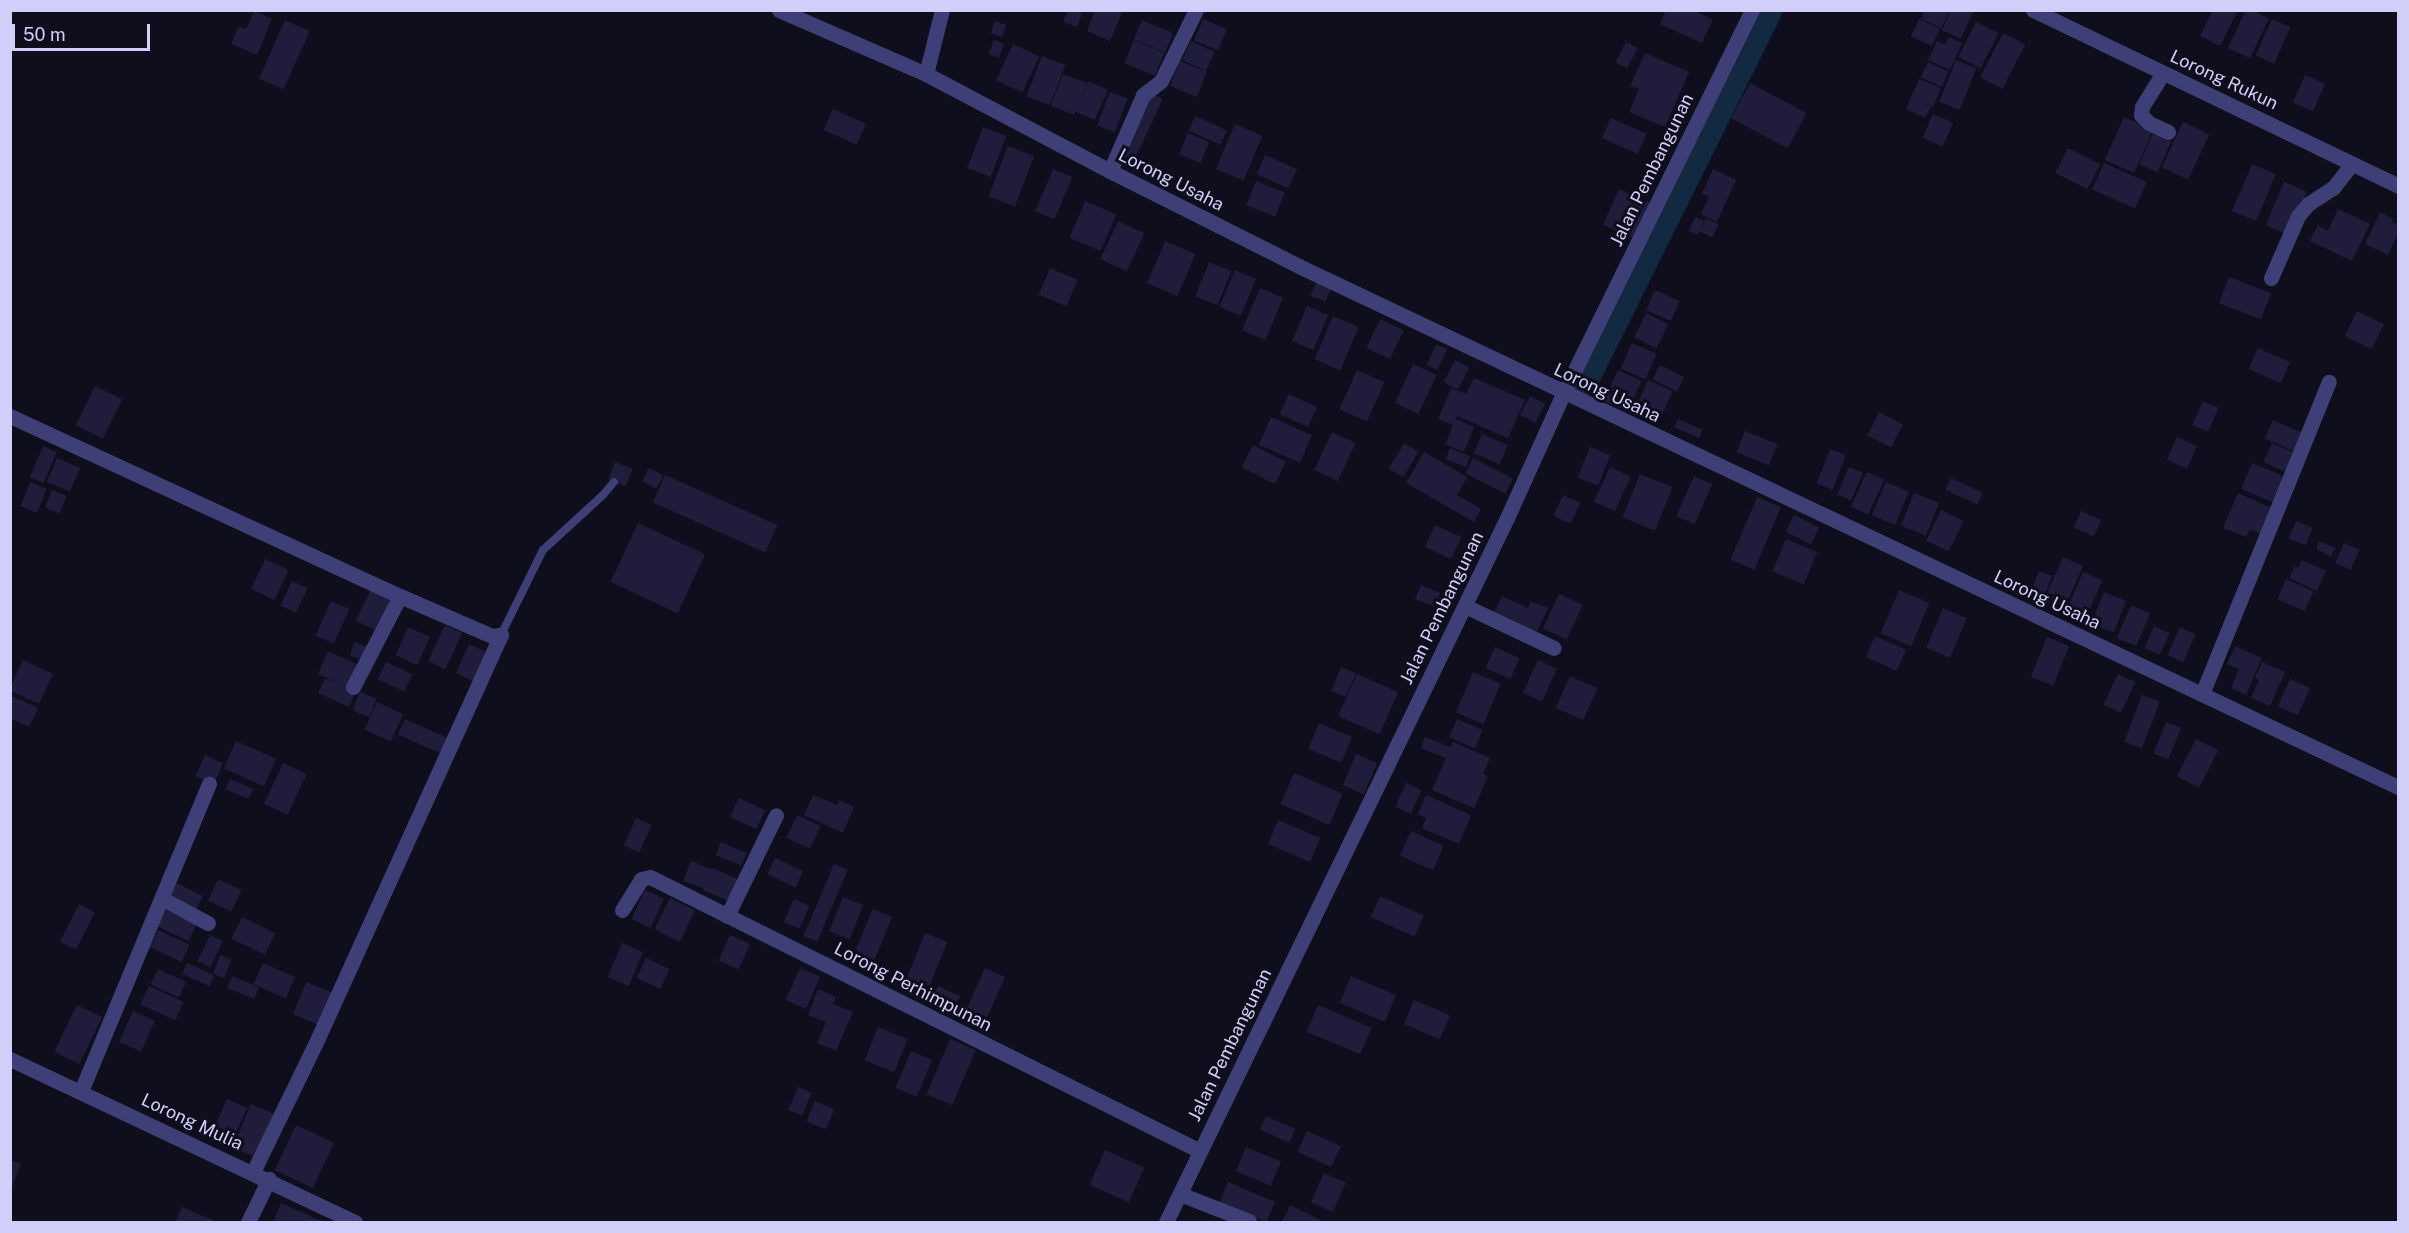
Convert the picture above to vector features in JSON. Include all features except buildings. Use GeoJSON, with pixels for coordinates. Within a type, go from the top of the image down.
{"type":"FeatureCollection","features":[{"type":"Feature","properties":{"kind":"street","name":"Lorong Usaha"},"geometry":{"type":"LineString","coordinates":[[779,10],[926,74],[1110,171],[1311,272],[1563,394],[2398,787]]}},
{"type":"Feature","properties":{"kind":"street"},"geometry":{"type":"LineString","coordinates":[[926,74],[942,10]]}},
{"type":"Feature","properties":{"kind":"street"},"geometry":{"type":"LineString","coordinates":[[1110,171],[1143,95],[1161,81],[1196,10]]}},
{"type":"Feature","properties":{"kind":"street","name":"Jalan Pembangunan"},"geometry":{"type":"LineString","coordinates":[[1166,1222],[1465,606],[1563,394],[1752,10]]}},
{"type":"Feature","properties":{"kind":"street","name":"Lorong Rukun"},"geometry":{"type":"LineString","coordinates":[[2033,10],[2398,186]]}},
{"type":"Feature","properties":{"kind":"street"},"geometry":{"type":"LineString","coordinates":[[2163,74],[2142,107],[2141,115],[2149,123],[2168,132]]}},
{"type":"Feature","properties":{"kind":"street"},"geometry":{"type":"LineString","coordinates":[[2271,278],[2298,216],[2308,204],[2333,188],[2352,164]]}},
{"type":"Feature","properties":{"kind":"street"},"geometry":{"type":"LineString","coordinates":[[2202,694],[2329,382]]}},
{"type":"Feature","properties":{"kind":"street"},"geometry":{"type":"LineString","coordinates":[[10,416],[400,596],[492,636],[501,635]]}},
{"type":"Feature","properties":{"kind":"street"},"geometry":{"type":"LineString","coordinates":[[353,687],[400,596]]}},
{"type":"Feature","properties":{"kind":"street"},"geometry":{"type":"LineString","coordinates":[[1465,606],[1554,648]]}},
{"type":"Feature","properties":{"kind":"street"},"geometry":{"type":"LineString","coordinates":[[253,1172],[328,1017],[501,635]]}},
{"type":"Feature","properties":{"kind":"street"},"geometry":{"type":"LineString","coordinates":[[81,1091],[209,784]]}},
{"type":"Feature","properties":{"kind":"street"},"geometry":{"type":"LineString","coordinates":[[727,916],[776,815]]}},
{"type":"Feature","properties":{"kind":"street","name":"Lorong Perhimpunan"},"geometry":{"type":"LineString","coordinates":[[622,910],[641,879],[646,877],[1200,1151]]}},
{"type":"Feature","properties":{"kind":"street"},"geometry":{"type":"LineString","coordinates":[[163,899],[208,923]]}},
{"type":"Feature","properties":{"kind":"street","name":"Lorong Mulia"},"geometry":{"type":"LineString","coordinates":[[10,1059],[356,1222]]}},
{"type":"Feature","properties":{"kind":"street"},"geometry":{"type":"LineString","coordinates":[[248,1222],[268,1179]]}},
{"type":"Feature","properties":{"kind":"street"},"geometry":{"type":"LineString","coordinates":[[1180,1194],[1249,1221]]}},
{"type":"Feature","properties":{"kind":"lane"},"geometry":{"type":"LineString","coordinates":[[501,635],[543,550],[614,482]]}},
{"type":"Feature","properties":{"kind":"waterway"},"geometry":{"type":"LineString","coordinates":[[1582,379],[1765,10]]}}]}
